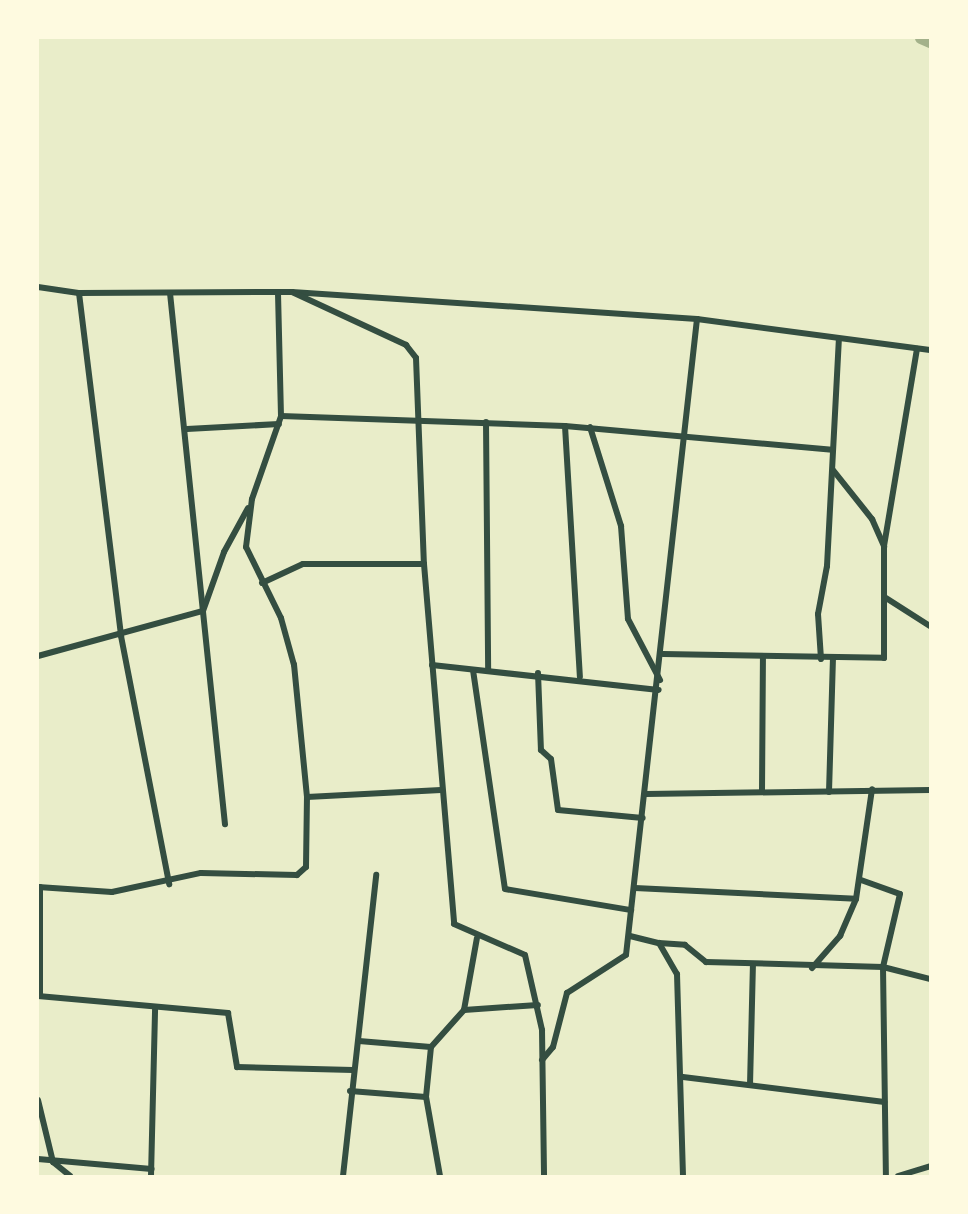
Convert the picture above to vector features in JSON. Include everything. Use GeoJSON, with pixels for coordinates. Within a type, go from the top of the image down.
{"type":"FeatureCollection","features":[{"type":"Feature","properties":{"kind":"street"},"geometry":{"type":"LineString","coordinates":[[38,287],[79,293],[292,292],[697,320],[930,350]]}},
{"type":"Feature","properties":{"kind":"street"},"geometry":{"type":"LineString","coordinates":[[203,611],[224,552],[252,499],[281,416],[279,292]]}},
{"type":"Feature","properties":{"kind":"street"},"geometry":{"type":"LineString","coordinates":[[292,292],[406,345],[416,358],[421,383],[416,417],[424,564],[441,790],[454,924],[477,938],[512,946],[525,955],[538,1005],[542,1060],[544,1176]]}},
{"type":"Feature","properties":{"kind":"street"},"geometry":{"type":"LineString","coordinates":[[79,293],[121,636],[169,884]]}},
{"type":"Feature","properties":{"kind":"street"},"geometry":{"type":"LineString","coordinates":[[170,293],[187,429],[225,824]]}},
{"type":"Feature","properties":{"kind":"street"},"geometry":{"type":"LineString","coordinates":[[542,1060],[554,1047],[567,993],[621,963],[630,936],[631,910],[688,434],[697,320]]}},
{"type":"Feature","properties":{"kind":"street"},"geometry":{"type":"LineString","coordinates":[[822,659],[818,614],[833,470],[832,450],[839,339]]}},
{"type":"Feature","properties":{"kind":"street"},"geometry":{"type":"LineString","coordinates":[[663,654],[763,658],[884,658],[884,546],[917,349]]}},
{"type":"Feature","properties":{"kind":"street"},"geometry":{"type":"LineString","coordinates":[[281,416],[416,417],[590,427],[688,434],[832,450]]}},
{"type":"Feature","properties":{"kind":"street"},"geometry":{"type":"LineString","coordinates":[[486,422],[488,670]]}},
{"type":"Feature","properties":{"kind":"street"},"geometry":{"type":"LineString","coordinates":[[187,429],[279,424]]}},
{"type":"Feature","properties":{"kind":"street"},"geometry":{"type":"LineString","coordinates":[[565,426],[580,678]]}},
{"type":"Feature","properties":{"kind":"street"},"geometry":{"type":"LineString","coordinates":[[590,427],[621,526],[628,619],[660,681]]}},
{"type":"Feature","properties":{"kind":"street"},"geometry":{"type":"LineString","coordinates":[[833,470],[872,519],[884,546]]}},
{"type":"Feature","properties":{"kind":"street"},"geometry":{"type":"LineString","coordinates":[[252,499],[246,547],[281,618],[294,665],[307,797],[303,873],[201,873],[169,884],[112,892],[39,887],[39,996],[155,1009],[231,1014],[237,1067],[353,1070]]}},
{"type":"Feature","properties":{"kind":"street"},"geometry":{"type":"LineString","coordinates":[[262,583],[303,564],[424,564]]}},
{"type":"Feature","properties":{"kind":"street"},"geometry":{"type":"LineString","coordinates":[[885,598],[930,626]]}},
{"type":"Feature","properties":{"kind":"street"},"geometry":{"type":"LineString","coordinates":[[38,656],[121,636],[203,611]]}},
{"type":"Feature","properties":{"kind":"street"},"geometry":{"type":"LineString","coordinates":[[762,792],[763,658]]}},
{"type":"Feature","properties":{"kind":"street"},"geometry":{"type":"LineString","coordinates":[[829,792],[833,659]]}},
{"type":"Feature","properties":{"kind":"street"},"geometry":{"type":"LineString","coordinates":[[432,665],[473,670],[538,673],[659,690]]}},
{"type":"Feature","properties":{"kind":"street"},"geometry":{"type":"LineString","coordinates":[[473,670],[505,889],[631,910]]}},
{"type":"Feature","properties":{"kind":"street"},"geometry":{"type":"LineString","coordinates":[[538,673],[541,750],[551,759],[560,813],[643,818]]}},
{"type":"Feature","properties":{"kind":"street"},"geometry":{"type":"LineString","coordinates":[[646,794],[829,792],[872,789],[930,790]]}},
{"type":"Feature","properties":{"kind":"street"},"geometry":{"type":"LineString","coordinates":[[812,968],[840,936],[856,899],[861,880],[872,789]]}},
{"type":"Feature","properties":{"kind":"street"},"geometry":{"type":"LineString","coordinates":[[307,797],[441,790]]}},
{"type":"Feature","properties":{"kind":"street"},"geometry":{"type":"LineString","coordinates":[[343,1176],[350,1091],[359,1041],[376,875]]}},
{"type":"Feature","properties":{"kind":"street"},"geometry":{"type":"LineString","coordinates":[[861,880],[900,894],[883,968],[886,1176]]}},
{"type":"Feature","properties":{"kind":"street"},"geometry":{"type":"LineString","coordinates":[[635,888],[856,899]]}},
{"type":"Feature","properties":{"kind":"street"},"geometry":{"type":"LineString","coordinates":[[630,936],[659,943],[685,945],[706,962],[753,966],[883,968],[930,979]]}},
{"type":"Feature","properties":{"kind":"street"},"geometry":{"type":"LineString","coordinates":[[440,1176],[426,1097],[431,1047],[464,1010],[477,938]]}},
{"type":"Feature","properties":{"kind":"street"},"geometry":{"type":"LineString","coordinates":[[659,943],[677,974],[683,1077],[683,1176]]}},
{"type":"Feature","properties":{"kind":"street"},"geometry":{"type":"LineString","coordinates":[[750,1085],[753,966]]}},
{"type":"Feature","properties":{"kind":"street"},"geometry":{"type":"LineString","coordinates":[[464,1010],[538,1005]]}},
{"type":"Feature","properties":{"kind":"street"},"geometry":{"type":"LineString","coordinates":[[38,1159],[152,1173],[155,1009]]}},
{"type":"Feature","properties":{"kind":"street"},"geometry":{"type":"LineString","coordinates":[[359,1041],[431,1047]]}},
{"type":"Feature","properties":{"kind":"street"},"geometry":{"type":"LineString","coordinates":[[683,1077],[884,1102]]}},
{"type":"Feature","properties":{"kind":"street"},"geometry":{"type":"LineString","coordinates":[[350,1091],[426,1097]]}},
{"type":"Feature","properties":{"kind":"street"},"geometry":{"type":"LineString","coordinates":[[38,1101],[53,1162],[62,1173],[70,1176]]}},
{"type":"Feature","properties":{"kind":"street"},"geometry":{"type":"LineString","coordinates":[[902,1176],[930,1166]]}},
{"type":"Feature","properties":{"kind":"waterway"},"geometry":{"type":"LineString","coordinates":[[921,38],[930,42]]}}]}
